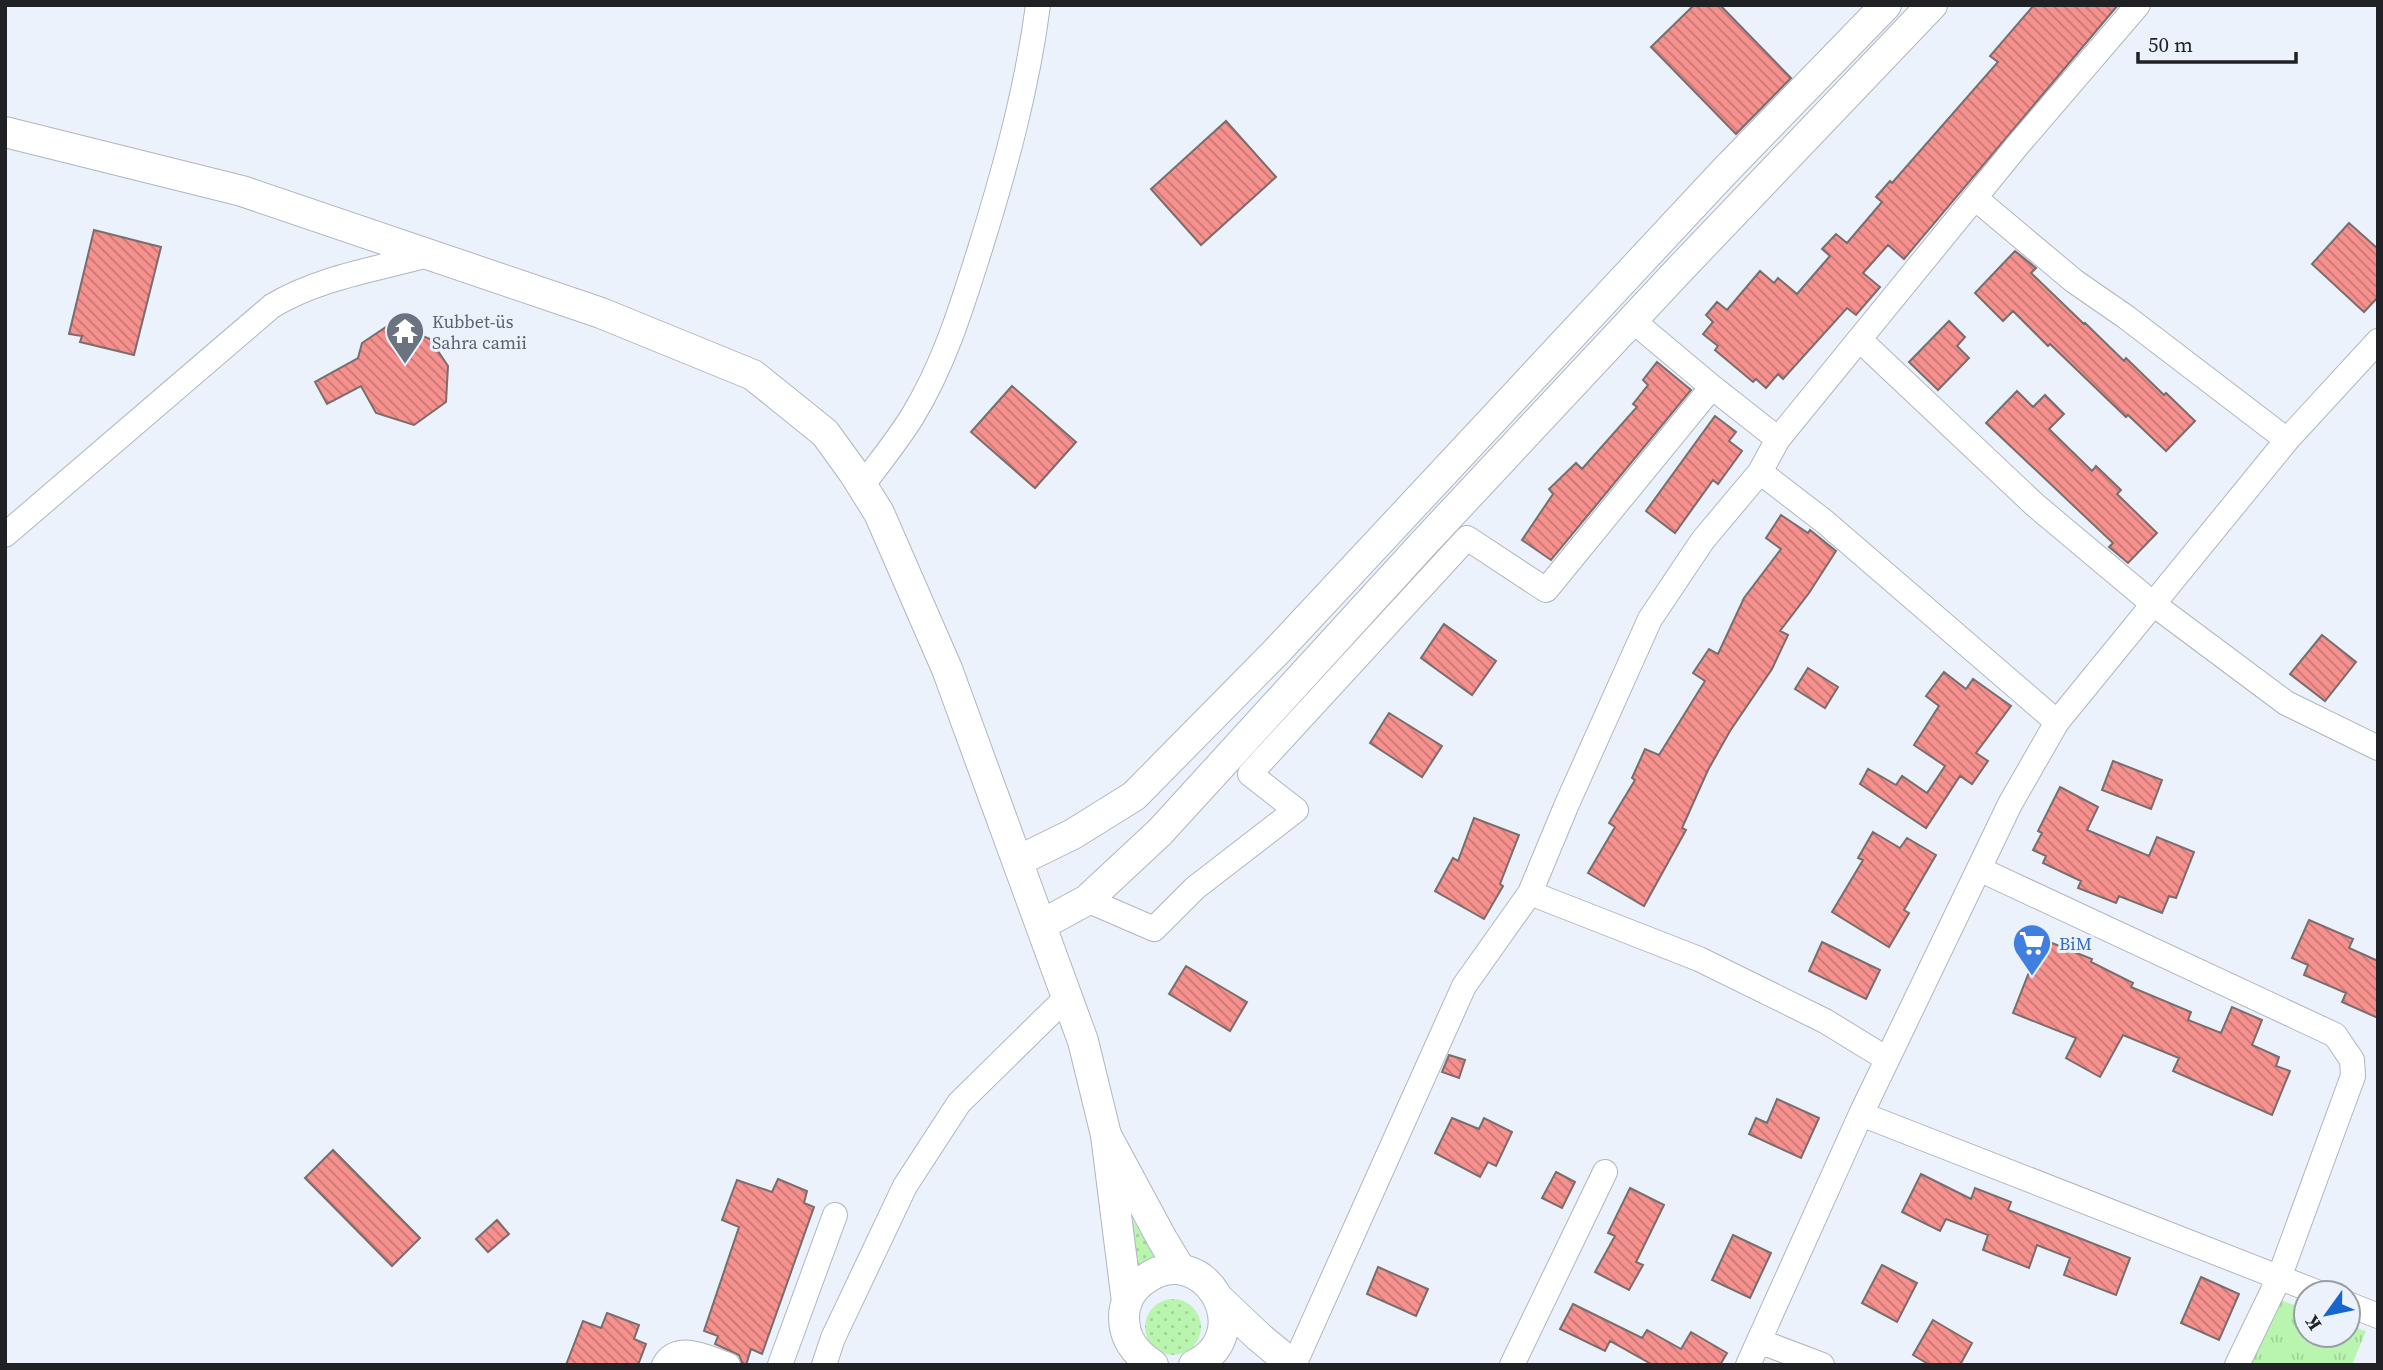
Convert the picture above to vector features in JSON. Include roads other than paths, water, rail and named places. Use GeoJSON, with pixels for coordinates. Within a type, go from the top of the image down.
{"type":"FeatureCollection","features":[{"type":"Feature","properties":{"kind":"main road"},"geometry":{"type":"LineString","coordinates":[[1018,861],[1073,834],[1135,796],[1277,651],[1723,173],[1886,5]]}},
{"type":"Feature","properties":{"kind":"main road"},"geometry":{"type":"LineString","coordinates":[[1041,925],[1087,900],[1160,832],[1632,320],[1932,5]]}},
{"type":"Feature","properties":{"kind":"main road"},"geometry":{"type":"LineString","coordinates":[[5,132],[242,191],[601,313],[752,375],[825,433],[879,513],[947,668],[1083,1041],[1106,1135],[1126,1311],[1125,1329],[1130,1345],[1153,1365]]}},
{"type":"Feature","properties":{"kind":"main road"},"geometry":{"type":"LineString","coordinates":[[1106,1135],[1180,1269]]}},
{"type":"Feature","properties":{"kind":"main road"},"geometry":{"type":"LineString","coordinates":[[1115,1365],[1126,1311],[1138,1284],[1151,1274],[1166,1269],[1180,1269],[1199,1276],[1212,1286],[1220,1300],[1224,1317],[1222,1333],[1207,1363]]}},
{"type":"Feature","properties":{"kind":"main road"},"geometry":{"type":"LineString","coordinates":[[1220,1300],[1294,1365]]}},
{"type":"Feature","properties":{"kind":"street"},"geometry":{"type":"LineString","coordinates":[[862,486],[913,416],[941,360],[963,302],[1012,144],[1032,51],[1038,5]]}},
{"type":"Feature","properties":{"kind":"street"},"geometry":{"type":"LineString","coordinates":[[1294,1365],[1464,986],[1530,893],[1650,619],[1703,540],[1760,472],[1778,439],[1975,198],[2138,5]]}},
{"type":"Feature","properties":{"kind":"street"},"geometry":{"type":"LineString","coordinates":[[1975,198],[2074,281],[2126,317],[2287,440]]}},
{"type":"Feature","properties":{"kind":"street"},"geometry":{"type":"LineString","coordinates":[[5,535],[271,306],[294,292],[323,282],[432,254]]}},
{"type":"Feature","properties":{"kind":"street"},"geometry":{"type":"LineString","coordinates":[[1632,320],[1778,439]]}},
{"type":"Feature","properties":{"kind":"street"},"geometry":{"type":"LineString","coordinates":[[1860,340],[2035,505],[2152,603],[2286,703],[2378,748]]}},
{"type":"Feature","properties":{"kind":"street"},"geometry":{"type":"LineString","coordinates":[[1748,1365],[1887,1059],[2010,804],[2057,722],[2287,440],[2378,341]]}},
{"type":"Feature","properties":{"kind":"street"},"geometry":{"type":"LineString","coordinates":[[1087,900],[1154,929],[1195,888],[1296,810],[1250,774],[1467,538],[1546,590],[1712,387]]}},
{"type":"Feature","properties":{"kind":"street"},"geometry":{"type":"LineString","coordinates":[[1760,472],[1825,522],[2057,722]]}},
{"type":"Feature","properties":{"kind":"street"},"geometry":{"type":"LineString","coordinates":[[1979,869],[2335,1035],[2352,1060],[2353,1076],[2279,1278],[2236,1365]]}},
{"type":"Feature","properties":{"kind":"street"},"geometry":{"type":"LineString","coordinates":[[1530,893],[1699,959],[1825,1021],[1887,1059]]}},
{"type":"Feature","properties":{"kind":"street"},"geometry":{"type":"LineString","coordinates":[[824,1365],[833,1338],[905,1186],[959,1103],[1067,997]]}},
{"type":"Feature","properties":{"kind":"street"},"geometry":{"type":"LineString","coordinates":[[1861,1114],[2292,1283]]}},
{"type":"Feature","properties":{"kind":"street"},"geometry":{"type":"LineString","coordinates":[[1512,1365],[1605,1172]]}},
{"type":"Feature","properties":{"kind":"street"},"geometry":{"type":"LineString","coordinates":[[780,1365],[835,1215]]}},
{"type":"Feature","properties":{"kind":"street"},"geometry":{"type":"LineString","coordinates":[[1759,1341],[1822,1365]]}},
{"type":"Feature","properties":{"kind":"street"},"geometry":{"type":"LineString","coordinates":[[664,1365],[678,1353],[693,1352],[728,1365]]}},
{"type":"Feature","properties":{"kind":"place","name":"Kubbet-üs Sahra camii"},"geometry":{"type":"Point","coordinates":[405,365]}},
{"type":"Feature","properties":{"kind":"place","name":"BiM"},"geometry":{"type":"Point","coordinates":[2032,977]}}]}
